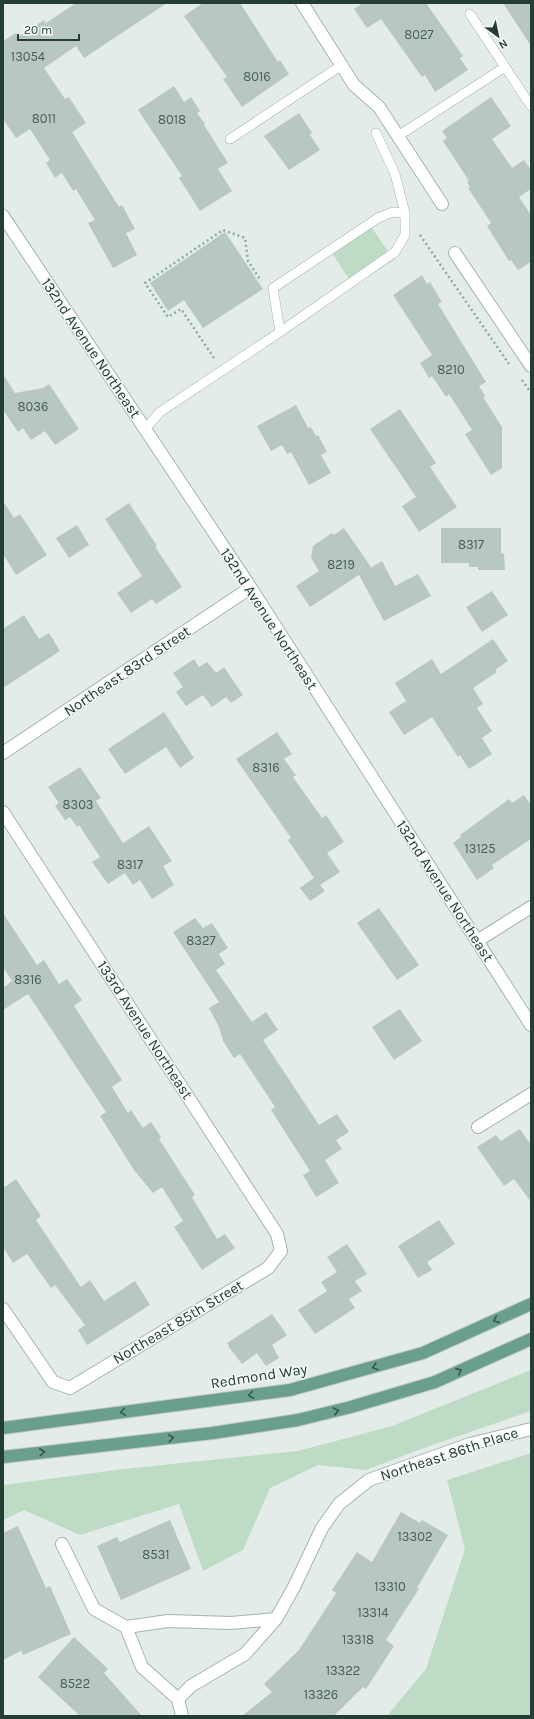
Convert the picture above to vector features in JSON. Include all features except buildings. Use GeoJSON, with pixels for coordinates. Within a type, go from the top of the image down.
{"type":"FeatureCollection","features":[{"type":"Feature","properties":{"kind":"main road","name":"Redmond Way"},"geometry":{"type":"LineString","coordinates":[[3,1428],[290,1390],[423,1353],[531,1304]]}},
{"type":"Feature","properties":{"kind":"main road"},"geometry":{"type":"LineString","coordinates":[[3,1456],[213,1433],[305,1418],[351,1407],[436,1382],[531,1339]]}},
{"type":"Feature","properties":{"kind":"street"},"geometry":{"type":"LineString","coordinates":[[302,3],[354,85],[379,107],[442,204]]}},
{"type":"Feature","properties":{"kind":"street","name":"132nd Avenue Northeast"},"geometry":{"type":"LineString","coordinates":[[3,216],[250,588],[531,1025]]}},
{"type":"Feature","properties":{"kind":"street"},"geometry":{"type":"LineString","coordinates":[[455,253],[531,366]]}},
{"type":"Feature","properties":{"kind":"street","name":"Northeast 83rd Street"},"geometry":{"type":"LineString","coordinates":[[3,753],[250,588]]}},
{"type":"Feature","properties":{"kind":"street","name":"133rd Avenue Northeast"},"geometry":{"type":"LineString","coordinates":[[3,812],[277,1234],[280,1251]]}},
{"type":"Feature","properties":{"kind":"street"},"geometry":{"type":"LineString","coordinates":[[478,942],[531,907]]}},
{"type":"Feature","properties":{"kind":"street"},"geometry":{"type":"LineString","coordinates":[[478,1127],[531,1094]]}},
{"type":"Feature","properties":{"kind":"street","name":"Northeast 85th Street"},"geometry":{"type":"LineString","coordinates":[[3,1309],[53,1382],[70,1388],[268,1268],[280,1251]]}},
{"type":"Feature","properties":{"kind":"street","name":"Northeast 86th Place"},"geometry":{"type":"LineString","coordinates":[[178,1699],[191,1686],[244,1654],[276,1618],[294,1587],[322,1528],[339,1504],[369,1480],[470,1444],[531,1429]]}},
{"type":"Feature","properties":{"kind":"street"},"geometry":{"type":"LineString","coordinates":[[62,1544],[94,1609],[126,1627],[168,1621],[230,1623],[276,1618]]}},
{"type":"Feature","properties":{"kind":"street"},"geometry":{"type":"LineString","coordinates":[[126,1627],[142,1667],[178,1699],[182,1716]]}},
{"type":"Feature","properties":{"kind":"lane"},"geometry":{"type":"LineString","coordinates":[[470,14],[531,106]]}},
{"type":"Feature","properties":{"kind":"lane"},"geometry":{"type":"LineString","coordinates":[[230,139],[342,65]]}},
{"type":"Feature","properties":{"kind":"lane"},"geometry":{"type":"LineString","coordinates":[[398,136],[505,67]]}},
{"type":"Feature","properties":{"kind":"lane"},"geometry":{"type":"LineString","coordinates":[[145,429],[160,412],[280,332],[395,252],[405,235],[405,213],[395,174],[376,133]]}},
{"type":"Feature","properties":{"kind":"lane"},"geometry":{"type":"LineString","coordinates":[[280,332],[273,288],[378,218],[393,212],[405,213]]}},
{"type":"Feature","properties":{"kind":"path"},"geometry":{"type":"LineString","coordinates":[[405,213],[505,361],[514,369]]}},
{"type":"Feature","properties":{"kind":"path"},"geometry":{"type":"LineString","coordinates":[[218,363],[181,309],[168,317],[145,283],[222,230],[245,238],[248,261],[263,283],[273,288]]}},
{"type":"Feature","properties":{"kind":"path"},"geometry":{"type":"LineString","coordinates":[[518,373],[531,393]]}},
{"type":"Feature","properties":{"kind":"green space"},"geometry":{"type":"Polygon","coordinates":[[[367,221],[394,260],[354,286],[328,247],[367,221]]]}},
{"type":"Feature","properties":{"kind":"green space"},"geometry":{"type":"Polygon","coordinates":[[[531,1370],[531,1411],[421,1449],[366,1470],[318,1465],[270,1488],[243,1550],[203,1571],[179,1504],[80,1535],[24,1510],[3,1520],[3,1485],[124,1469],[298,1451],[392,1426],[531,1370]]]}},
{"type":"Feature","properties":{"kind":"green space"},"geometry":{"type":"Polygon","coordinates":[[[531,1453],[531,1716],[387,1716],[426,1669],[465,1549],[447,1480],[531,1453]]]}}]}
